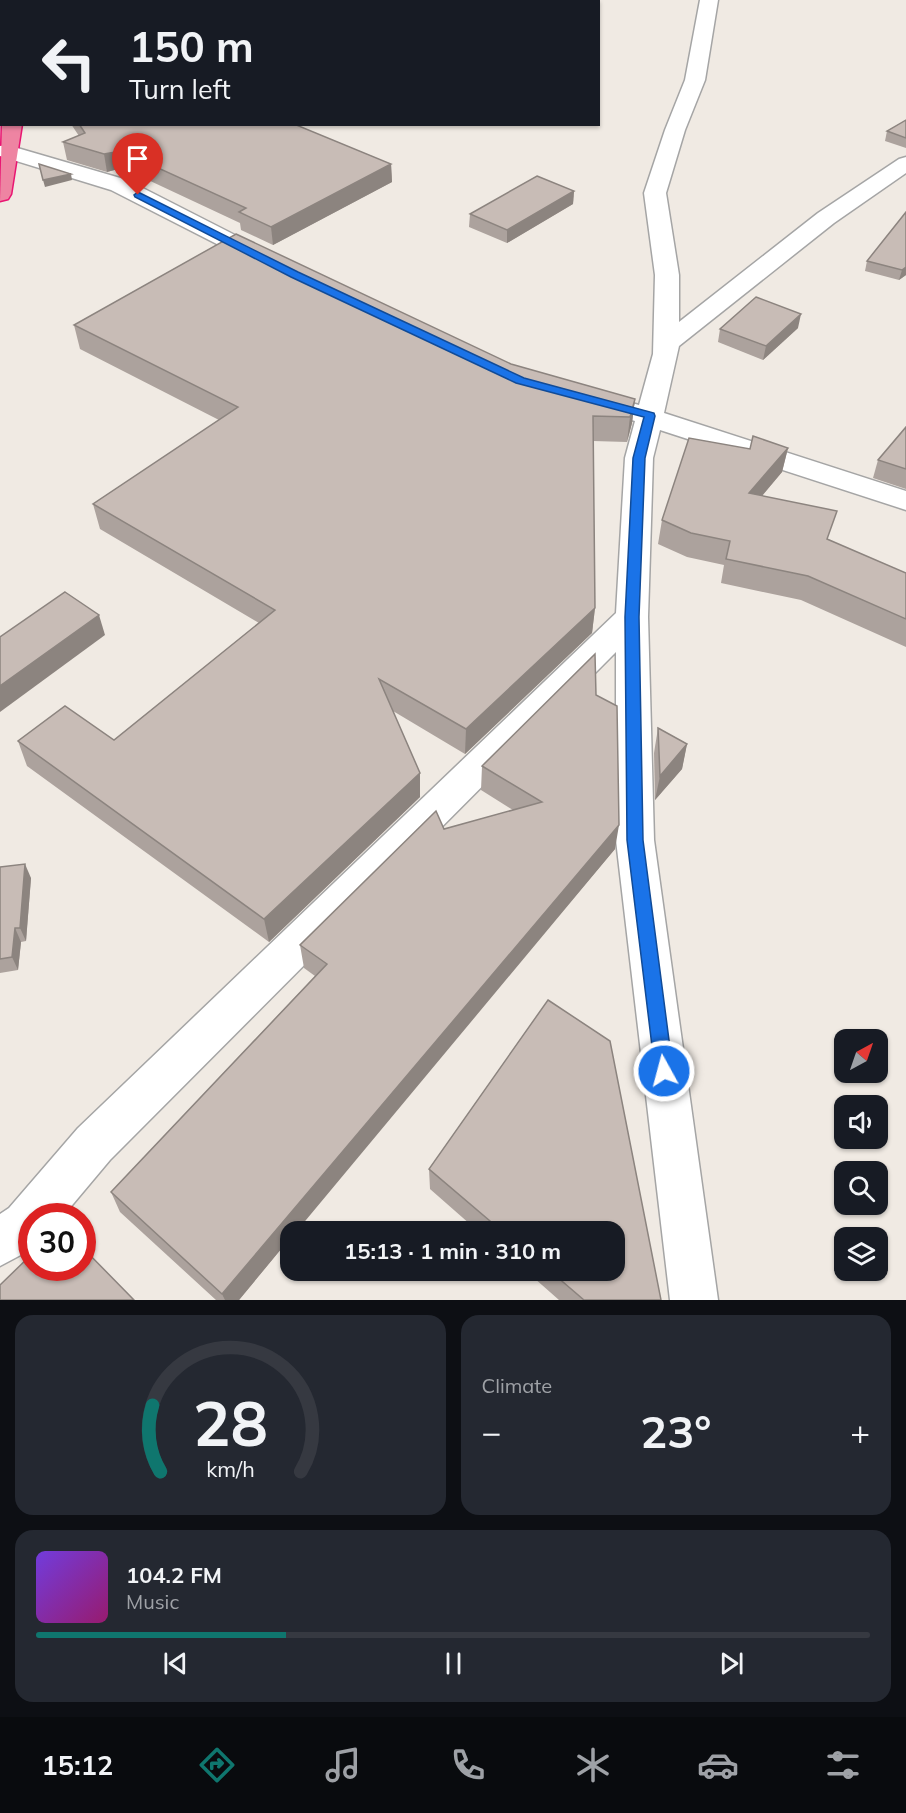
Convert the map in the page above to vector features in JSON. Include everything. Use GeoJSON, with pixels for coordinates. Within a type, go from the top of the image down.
{"type":"FeatureCollection","features":[{"type":"Feature","properties":{"kind":"highway"},"geometry":{"type":"LineString","coordinates":[[0,194],[12,126]]}},
{"type":"Feature","properties":{"kind":"street"},"geometry":{"type":"LineString","coordinates":[[694,1300],[635,840],[632,617],[639,458],[666,354],[667,275],[655,193],[675,130],[696,80],[709,0]]}},
{"type":"Feature","properties":{"kind":"street"},"geometry":{"type":"LineString","coordinates":[[7,151],[119,185],[284,269]]}},
{"type":"Feature","properties":{"kind":"street"},"geometry":{"type":"LineString","coordinates":[[666,344],[826,218],[906,163]]}},
{"type":"Feature","properties":{"kind":"street"},"geometry":{"type":"LineString","coordinates":[[606,404],[650,416],[906,501]]}},
{"type":"Feature","properties":{"kind":"street"},"geometry":{"type":"LineString","coordinates":[[44,1203],[94,1143],[632,617]]}},
{"type":"Feature","properties":{"kind":"street"},"geometry":{"type":"LineString","coordinates":[[0,1242],[18,1230]]}},
{"type":"Feature","properties":{"kind":"building"},"geometry":{"type":"Polygon","coordinates":[[[906,120],[906,138],[887,131],[906,120]]]}},
{"type":"Feature","properties":{"kind":"building"},"geometry":{"type":"Polygon","coordinates":[[[80,126],[299,126],[391,164],[271,227],[239,212],[246,208],[143,161],[140,162],[115,152],[104,154],[63,142],[85,133],[80,126]]]}},
{"type":"Feature","properties":{"kind":"building"},"geometry":{"type":"Polygon","coordinates":[[[39,164],[71,174],[43,180],[39,164]]]}},
{"type":"Feature","properties":{"kind":"building"},"geometry":{"type":"Polygon","coordinates":[[[537,176],[574,191],[507,230],[470,214],[537,176]]]}},
{"type":"Feature","properties":{"kind":"building"},"geometry":{"type":"Polygon","coordinates":[[[906,212],[906,267],[902,270],[867,261],[906,212]]]}},
{"type":"Feature","properties":{"kind":"building"},"geometry":{"type":"Polygon","coordinates":[[[236,234],[511,364],[635,399],[630,417],[593,416],[595,608],[466,729],[379,679],[420,773],[264,919],[18,741],[65,706],[114,740],[275,610],[93,504],[238,407],[74,325],[236,234]]]}},
{"type":"Feature","properties":{"kind":"building"},"geometry":{"type":"Polygon","coordinates":[[[756,297],[801,314],[766,346],[720,329],[756,297]]]}},
{"type":"Feature","properties":{"kind":"building"},"geometry":{"type":"Polygon","coordinates":[[[906,427],[906,469],[878,460],[906,427]]]}},
{"type":"Feature","properties":{"kind":"building"},"geometry":{"type":"Polygon","coordinates":[[[753,436],[788,448],[749,493],[837,511],[827,539],[906,573],[906,619],[808,576],[726,559],[730,541],[691,533],[662,520],[689,438],[750,449],[753,436]]]}},
{"type":"Feature","properties":{"kind":"building"},"geometry":{"type":"Polygon","coordinates":[[[65,592],[99,615],[0,686],[0,637],[65,592]]]}},
{"type":"Feature","properties":{"kind":"building"},"geometry":{"type":"Polygon","coordinates":[[[595,654],[596,695],[617,706],[619,825],[284,1221],[280,1221],[280,1225],[222,1294],[111,1192],[327,964],[300,945],[436,811],[444,829],[542,802],[482,766],[595,654]]]}},
{"type":"Feature","properties":{"kind":"building"},"geometry":{"type":"Polygon","coordinates":[[[658,728],[687,744],[660,776],[658,728]]]}},
{"type":"Feature","properties":{"kind":"building"},"geometry":{"type":"Polygon","coordinates":[[[25,864],[20,928],[15,928],[12,957],[0,959],[0,867],[25,864]]]}},
{"type":"Feature","properties":{"kind":"building"},"geometry":{"type":"Polygon","coordinates":[[[548,1000],[610,1041],[661,1300],[584,1300],[562,1281],[625,1281],[625,1221],[490,1221],[429,1169],[548,1000]]]}},
{"type":"Feature","properties":{"kind":"building"},"geometry":{"type":"Polygon","coordinates":[[[96,1261],[134,1300],[0,1300],[0,1285],[18,1268],[18,1281],[96,1281],[96,1261]]]}},
{"type":"Feature","properties":{"kind":"route"},"geometry":{"type":"LineString","coordinates":[[138,195],[295,274],[520,380],[650,416],[639,458],[632,617],[635,840],[664,1071]]}}]}
